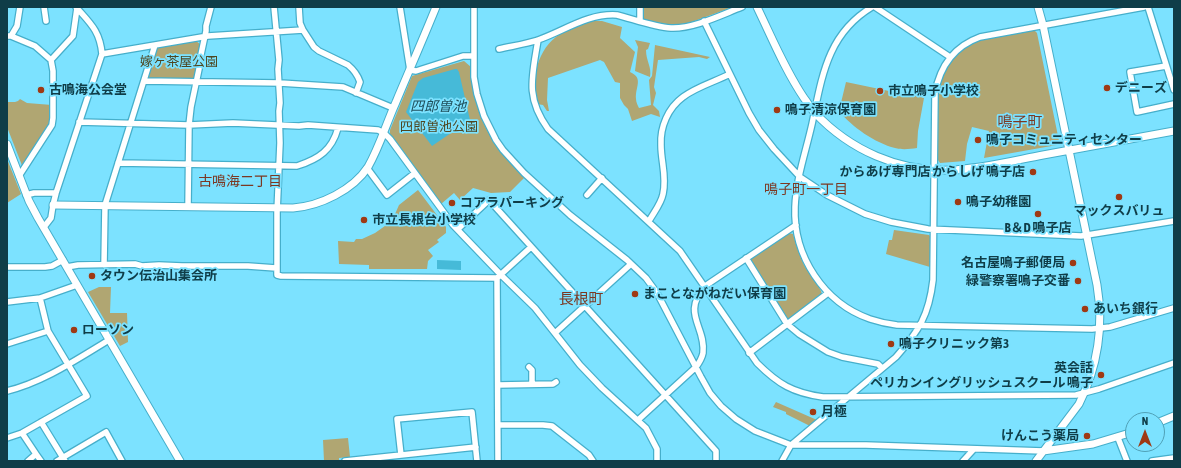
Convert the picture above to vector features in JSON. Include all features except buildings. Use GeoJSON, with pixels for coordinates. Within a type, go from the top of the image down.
{"type":"FeatureCollection","features":[{"type":"Feature","properties":{"kind":"street"},"geometry":{"type":"LineString","coordinates":[[20,7],[17,26],[9,36],[35,46],[51,60],[53,71],[53,122],[20,176]]}},
{"type":"Feature","properties":{"kind":"street"},"geometry":{"type":"LineString","coordinates":[[44,7],[46,21]]}},
{"type":"Feature","properties":{"kind":"street"},"geometry":{"type":"LineString","coordinates":[[188,207],[189,124],[210,7]]}},
{"type":"Feature","properties":{"kind":"street"},"geometry":{"type":"LineString","coordinates":[[274,7],[280,83],[277,275],[499,276],[531,247]]}},
{"type":"Feature","properties":{"kind":"street"},"geometry":{"type":"LineString","coordinates":[[299,7],[300,23],[314,47],[352,68],[360,82],[356,92]]}},
{"type":"Feature","properties":{"kind":"street"},"geometry":{"type":"LineString","coordinates":[[400,7],[410,70]]}},
{"type":"Feature","properties":{"kind":"street"},"geometry":{"type":"LineString","coordinates":[[53,204],[304,208],[325,201],[346,188],[367,168],[384,133],[393,108],[436,7]]}},
{"type":"Feature","properties":{"kind":"street"},"geometry":{"type":"LineString","coordinates":[[474,7],[474,77],[481,107],[492,133],[503,150],[524,173],[570,215],[646,278],[657,293],[710,393],[721,406],[736,419],[756,431],[791,445],[866,445],[1044,451],[1093,444],[1125,435]]}},
{"type":"Feature","properties":{"kind":"street"},"geometry":{"type":"LineString","coordinates":[[640,7],[640,21]]}},
{"type":"Feature","properties":{"kind":"street"},"geometry":{"type":"LineString","coordinates":[[499,49],[538,40],[594,16],[617,15],[670,28],[680,27],[704,20],[742,7]]}},
{"type":"Feature","properties":{"kind":"street"},"geometry":{"type":"LineString","coordinates":[[757,7],[789,73],[814,113],[843,138],[877,157],[903,165],[935,170],[970,168],[1174,131]]}},
{"type":"Feature","properties":{"kind":"street"},"geometry":{"type":"LineString","coordinates":[[950,57],[873,7],[858,17],[848,27],[832,49],[823,74],[796,197],[796,225],[800,247],[815,276],[828,292],[845,307],[870,319],[897,325],[1092,329],[1110,327],[1174,308]]}},
{"type":"Feature","properties":{"kind":"street"},"geometry":{"type":"LineString","coordinates":[[1036,461],[1079,404],[1084,394],[1094,366],[1100,328],[1100,299],[1038,7]]}},
{"type":"Feature","properties":{"kind":"street"},"geometry":{"type":"LineString","coordinates":[[782,461],[791,445],[896,357],[921,326],[925,317],[932,290],[935,93],[941,72],[950,57],[967,42],[980,37],[1144,7]]}},
{"type":"Feature","properties":{"kind":"street"},"geometry":{"type":"LineString","coordinates":[[1148,7],[1174,90]]}},
{"type":"Feature","properties":{"kind":"street"},"geometry":{"type":"LineString","coordinates":[[51,60],[72,36],[77,8]]}},
{"type":"Feature","properties":{"kind":"street"},"geometry":{"type":"LineString","coordinates":[[44,227],[51,218],[56,193],[102,54],[101,42],[98,33],[77,8]]}},
{"type":"Feature","properties":{"kind":"street"},"geometry":{"type":"LineString","coordinates":[[704,20],[749,114],[759,130],[800,177],[846,206],[891,222],[934,229],[1087,236],[1174,221]]}},
{"type":"Feature","properties":{"kind":"street"},"geometry":{"type":"LineString","coordinates":[[102,54],[205,36],[303,30]]}},
{"type":"Feature","properties":{"kind":"street"},"geometry":{"type":"LineString","coordinates":[[538,40],[532,83],[532,96],[536,108],[548,129],[680,251],[749,353],[772,379],[787,387],[810,395],[849,397],[1076,395],[1084,394],[1174,363]]}},
{"type":"Feature","properties":{"kind":"street"},"geometry":{"type":"LineString","coordinates":[[104,265],[105,205],[155,45]]}},
{"type":"Feature","properties":{"kind":"street"},"geometry":{"type":"LineString","coordinates":[[410,70],[416,70],[463,56],[474,56]]}},
{"type":"Feature","properties":{"kind":"street"},"geometry":{"type":"LineString","coordinates":[[1166,66],[1130,72],[1137,112],[1174,104]]}},
{"type":"Feature","properties":{"kind":"street"},"geometry":{"type":"LineString","coordinates":[[649,221],[663,194],[665,178],[661,138],[668,114],[684,96],[730,74]]}},
{"type":"Feature","properties":{"kind":"street"},"geometry":{"type":"LineString","coordinates":[[144,81],[280,83],[342,87],[393,108]]}},
{"type":"Feature","properties":{"kind":"street"},"geometry":{"type":"LineString","coordinates":[[79,122],[308,125],[378,130],[384,133],[458,229],[499,276],[535,308],[580,366],[646,428],[657,449],[657,461]]}},
{"type":"Feature","properties":{"kind":"street"},"geometry":{"type":"LineString","coordinates":[[118,163],[297,166],[318,157],[327,150],[335,139],[338,128]]}},
{"type":"Feature","properties":{"kind":"street"},"geometry":{"type":"LineString","coordinates":[[7,144],[26,195],[180,461]]}},
{"type":"Feature","properties":{"kind":"street"},"geometry":{"type":"LineString","coordinates":[[367,168],[387,195],[415,173]]}},
{"type":"Feature","properties":{"kind":"street"},"geometry":{"type":"LineString","coordinates":[[587,195],[602,178]]}},
{"type":"Feature","properties":{"kind":"street"},"geometry":{"type":"LineString","coordinates":[[26,195],[34,193],[56,193]]}},
{"type":"Feature","properties":{"kind":"street"},"geometry":{"type":"LineString","coordinates":[[458,229],[489,200],[716,451],[716,461]]}},
{"type":"Feature","properties":{"kind":"street"},"geometry":{"type":"LineString","coordinates":[[638,420],[696,367],[703,354],[703,345],[694,309],[697,297],[705,286],[796,225]]}},
{"type":"Feature","properties":{"kind":"street"},"geometry":{"type":"LineString","coordinates":[[746,258],[788,324],[807,340],[828,352],[842,357],[878,364],[882,368]]}},
{"type":"Feature","properties":{"kind":"street"},"geometry":{"type":"LineString","coordinates":[[7,267],[45,267],[52,266],[63,260]]}},
{"type":"Feature","properties":{"kind":"street"},"geometry":{"type":"LineString","coordinates":[[555,333],[630,264]]}},
{"type":"Feature","properties":{"kind":"street"},"geometry":{"type":"LineString","coordinates":[[67,267],[78,265],[104,265],[276,268]]}},
{"type":"Feature","properties":{"kind":"street"},"geometry":{"type":"LineString","coordinates":[[498,461],[499,276]]}},
{"type":"Feature","properties":{"kind":"street"},"geometry":{"type":"LineString","coordinates":[[7,302],[40,298],[77,285]]}},
{"type":"Feature","properties":{"kind":"street"},"geometry":{"type":"LineString","coordinates":[[749,353],[828,292]]}},
{"type":"Feature","properties":{"kind":"street"},"geometry":{"type":"LineString","coordinates":[[7,438],[22,434],[87,396],[48,330],[40,298]]}},
{"type":"Feature","properties":{"kind":"street"},"geometry":{"type":"LineString","coordinates":[[7,344],[48,330]]}},
{"type":"Feature","properties":{"kind":"street"},"geometry":{"type":"LineString","coordinates":[[7,390],[36,382],[109,340]]}},
{"type":"Feature","properties":{"kind":"street"},"geometry":{"type":"LineString","coordinates":[[529,367],[532,370],[532,384]]}},
{"type":"Feature","properties":{"kind":"street"},"geometry":{"type":"LineString","coordinates":[[498,385],[553,384],[556,382]]}},
{"type":"Feature","properties":{"kind":"street"},"geometry":{"type":"LineString","coordinates":[[400,455],[397,419],[472,412],[477,461]]}},
{"type":"Feature","properties":{"kind":"street"},"geometry":{"type":"LineString","coordinates":[[42,422],[62,460],[106,432],[122,461]]}},
{"type":"Feature","properties":{"kind":"street"},"geometry":{"type":"LineString","coordinates":[[498,425],[552,426],[589,455],[593,461]]}},
{"type":"Feature","properties":{"kind":"street"},"geometry":{"type":"LineString","coordinates":[[22,434],[41,461]]}},
{"type":"Feature","properties":{"kind":"street"},"geometry":{"type":"LineString","coordinates":[[1118,438],[1127,461]]}},
{"type":"Feature","properties":{"kind":"street"},"geometry":{"type":"LineString","coordinates":[[345,461],[476,447]]}},
{"type":"Feature","properties":{"kind":"street"},"geometry":{"type":"LineString","coordinates":[[963,461],[974,449]]}},
{"type":"Feature","properties":{"kind":"street"},"geometry":{"type":"LineString","coordinates":[[28,461],[36,454]]}},
{"type":"Feature","properties":{"kind":"street"},"geometry":{"type":"LineString","coordinates":[[1152,461],[1174,458]]}},
{"type":"Feature","properties":{"kind":"green space"},"geometry":{"type":"Polygon","coordinates":[[[643,7],[733,7],[689,23],[666,24],[644,20],[643,7]]]}},
{"type":"Feature","properties":{"kind":"green space"},"geometry":{"type":"Polygon","coordinates":[[[591,21],[602,21],[622,27],[620,38],[635,52],[630,72],[637,77],[638,80],[636,99],[639,108],[651,105],[649,80],[652,76],[655,45],[710,57],[707,59],[699,57],[658,60],[654,87],[656,93],[653,105],[659,111],[660,117],[651,114],[632,121],[628,109],[620,98],[620,83],[615,82],[604,62],[600,60],[548,78],[547,100],[549,111],[547,111],[543,105],[537,104],[535,94],[536,74],[541,56],[552,40],[560,34],[571,28],[591,21]]]}},
{"type":"Feature","properties":{"kind":"green space"},"geometry":{"type":"Polygon","coordinates":[[[1033,29],[1037,33],[1059,141],[1057,145],[984,158],[989,131],[972,127],[967,144],[965,161],[940,163],[938,160],[938,93],[945,69],[958,52],[965,46],[993,36],[1033,29]]]}},
{"type":"Feature","properties":{"kind":"green space"},"geometry":{"type":"Polygon","coordinates":[[[635,40],[650,43],[648,49],[646,50],[650,77],[635,71],[638,47],[635,40]]]}},
{"type":"Feature","properties":{"kind":"green space","name":"嫁ヶ茶屋公園"},"geometry":{"type":"Polygon","coordinates":[[[196,41],[200,44],[194,78],[191,80],[150,79],[148,77],[157,48],[196,41]]]}},
{"type":"Feature","properties":{"kind":"green space","name":"四郎曽池公園"},"geometry":{"type":"Polygon","coordinates":[[[464,61],[471,67],[476,100],[480,115],[486,128],[502,152],[525,177],[510,192],[491,193],[473,188],[460,200],[454,193],[441,204],[390,134],[390,130],[412,76],[464,61]]]}},
{"type":"Feature","properties":{"kind":"green space"},"geometry":{"type":"Polygon","coordinates":[[[846,82],[924,98],[918,131],[917,148],[900,149],[887,146],[864,134],[850,123],[839,111],[846,82]]]}},
{"type":"Feature","properties":{"kind":"green space"},"geometry":{"type":"Polygon","coordinates":[[[20,99],[27,103],[52,105],[50,126],[23,168],[7,127],[7,102],[15,102],[20,99]]]}},
{"type":"Feature","properties":{"kind":"green space"},"geometry":{"type":"Polygon","coordinates":[[[7,159],[21,194],[7,203],[7,159]]]}},
{"type":"Feature","properties":{"kind":"green space"},"geometry":{"type":"Polygon","coordinates":[[[418,190],[446,227],[446,233],[437,240],[439,242],[428,250],[433,256],[428,261],[427,269],[369,269],[369,265],[339,264],[338,241],[354,242],[356,239],[362,239],[375,233],[392,221],[399,205],[418,190]]]}},
{"type":"Feature","properties":{"kind":"green space"},"geometry":{"type":"Polygon","coordinates":[[[894,230],[929,235],[931,237],[930,267],[886,254],[889,240],[892,240],[894,230]]]}},
{"type":"Feature","properties":{"kind":"green space"},"geometry":{"type":"Polygon","coordinates":[[[789,233],[793,234],[804,265],[822,294],[791,318],[787,318],[750,261],[750,258],[789,233]]]}},
{"type":"Feature","properties":{"kind":"green space"},"geometry":{"type":"Polygon","coordinates":[[[99,287],[111,287],[110,313],[127,313],[128,342],[120,346],[88,292],[99,287]]]}},
{"type":"Feature","properties":{"kind":"green space"},"geometry":{"type":"Polygon","coordinates":[[[776,402],[817,420],[810,426],[786,414],[786,412],[773,407],[776,402]]]}},
{"type":"Feature","properties":{"kind":"green space"},"geometry":{"type":"Polygon","coordinates":[[[348,438],[350,457],[339,458],[339,461],[324,461],[323,440],[348,438]]]}},
{"type":"Feature","properties":{"kind":"water","name":"四郎曽池"},"geometry":{"type":"Polygon","coordinates":[[[455,69],[459,72],[470,120],[432,146],[406,112],[418,82],[423,78],[455,69]]]}},
{"type":"Feature","properties":{"kind":"water"},"geometry":{"type":"Polygon","coordinates":[[[437,260],[461,261],[461,270],[437,269],[437,260]]]}},
{"type":"Feature","properties":{"kind":"place","name":"デニーズ"},"geometry":{"type":"Point","coordinates":[1107,88]}},
{"type":"Feature","properties":{"kind":"place","name":"古鳴海公会堂"},"geometry":{"type":"Point","coordinates":[41,90]}},
{"type":"Feature","properties":{"kind":"place","name":"市立鳴子小学校"},"geometry":{"type":"Point","coordinates":[880,91]}},
{"type":"Feature","properties":{"kind":"place","name":"鳴子清涼保育園"},"geometry":{"type":"Point","coordinates":[777,110]}},
{"type":"Feature","properties":{"kind":"place","name":"鳴子コミュニティセンター"},"geometry":{"type":"Point","coordinates":[978,140]}},
{"type":"Feature","properties":{"kind":"place","name":"からあげ専門店 からしげ 鳴子店"},"geometry":{"type":"Point","coordinates":[1033,172]}},
{"type":"Feature","properties":{"kind":"place","name":"マックスバリュ"},"geometry":{"type":"Point","coordinates":[1119,197]}},
{"type":"Feature","properties":{"kind":"place","name":"鳴子幼稚園"},"geometry":{"type":"Point","coordinates":[958,202]}},
{"type":"Feature","properties":{"kind":"place","name":"コアラパーキング"},"geometry":{"type":"Point","coordinates":[452,203]}},
{"type":"Feature","properties":{"kind":"place","name":"B＆D 鳴子店"},"geometry":{"type":"Point","coordinates":[1038,214]}},
{"type":"Feature","properties":{"kind":"place","name":"市立長根台小学校"},"geometry":{"type":"Point","coordinates":[364,220]}},
{"type":"Feature","properties":{"kind":"place","name":"名古屋鳴子郵便局"},"geometry":{"type":"Point","coordinates":[1073,263]}},
{"type":"Feature","properties":{"kind":"place","name":"タウン伝治山集会所"},"geometry":{"type":"Point","coordinates":[92,276]}},
{"type":"Feature","properties":{"kind":"place","name":"緑警察署鳴子交番"},"geometry":{"type":"Point","coordinates":[1078,281]}},
{"type":"Feature","properties":{"kind":"place","name":"まことながねだい保育園"},"geometry":{"type":"Point","coordinates":[635,294]}},
{"type":"Feature","properties":{"kind":"place","name":"あいち銀行"},"geometry":{"type":"Point","coordinates":[1085,309]}},
{"type":"Feature","properties":{"kind":"place","name":"ローソン"},"geometry":{"type":"Point","coordinates":[74,330]}},
{"type":"Feature","properties":{"kind":"place","name":"鳴子クリニック第3"},"geometry":{"type":"Point","coordinates":[891,344]}},
{"type":"Feature","properties":{"kind":"place","name":"英会話 ペリカンイングリッシュスクール 鳴子"},"geometry":{"type":"Point","coordinates":[1101,375]}},
{"type":"Feature","properties":{"kind":"place","name":"月極"},"geometry":{"type":"Point","coordinates":[813,412]}},
{"type":"Feature","properties":{"kind":"place","name":"けんこう薬局"},"geometry":{"type":"Point","coordinates":[1087,436]}},
{"type":"Feature","properties":{"kind":"district","name":"鳴子町"},"geometry":{"type":"Point","coordinates":[1020,122]}},
{"type":"Feature","properties":{"kind":"district","name":"古鳴海二丁目"},"geometry":{"type":"Point","coordinates":[240,182]}},
{"type":"Feature","properties":{"kind":"district","name":"鳴子町一丁目"},"geometry":{"type":"Point","coordinates":[806,190]}},
{"type":"Feature","properties":{"kind":"district","name":"長根町"},"geometry":{"type":"Point","coordinates":[581,299]}}]}
